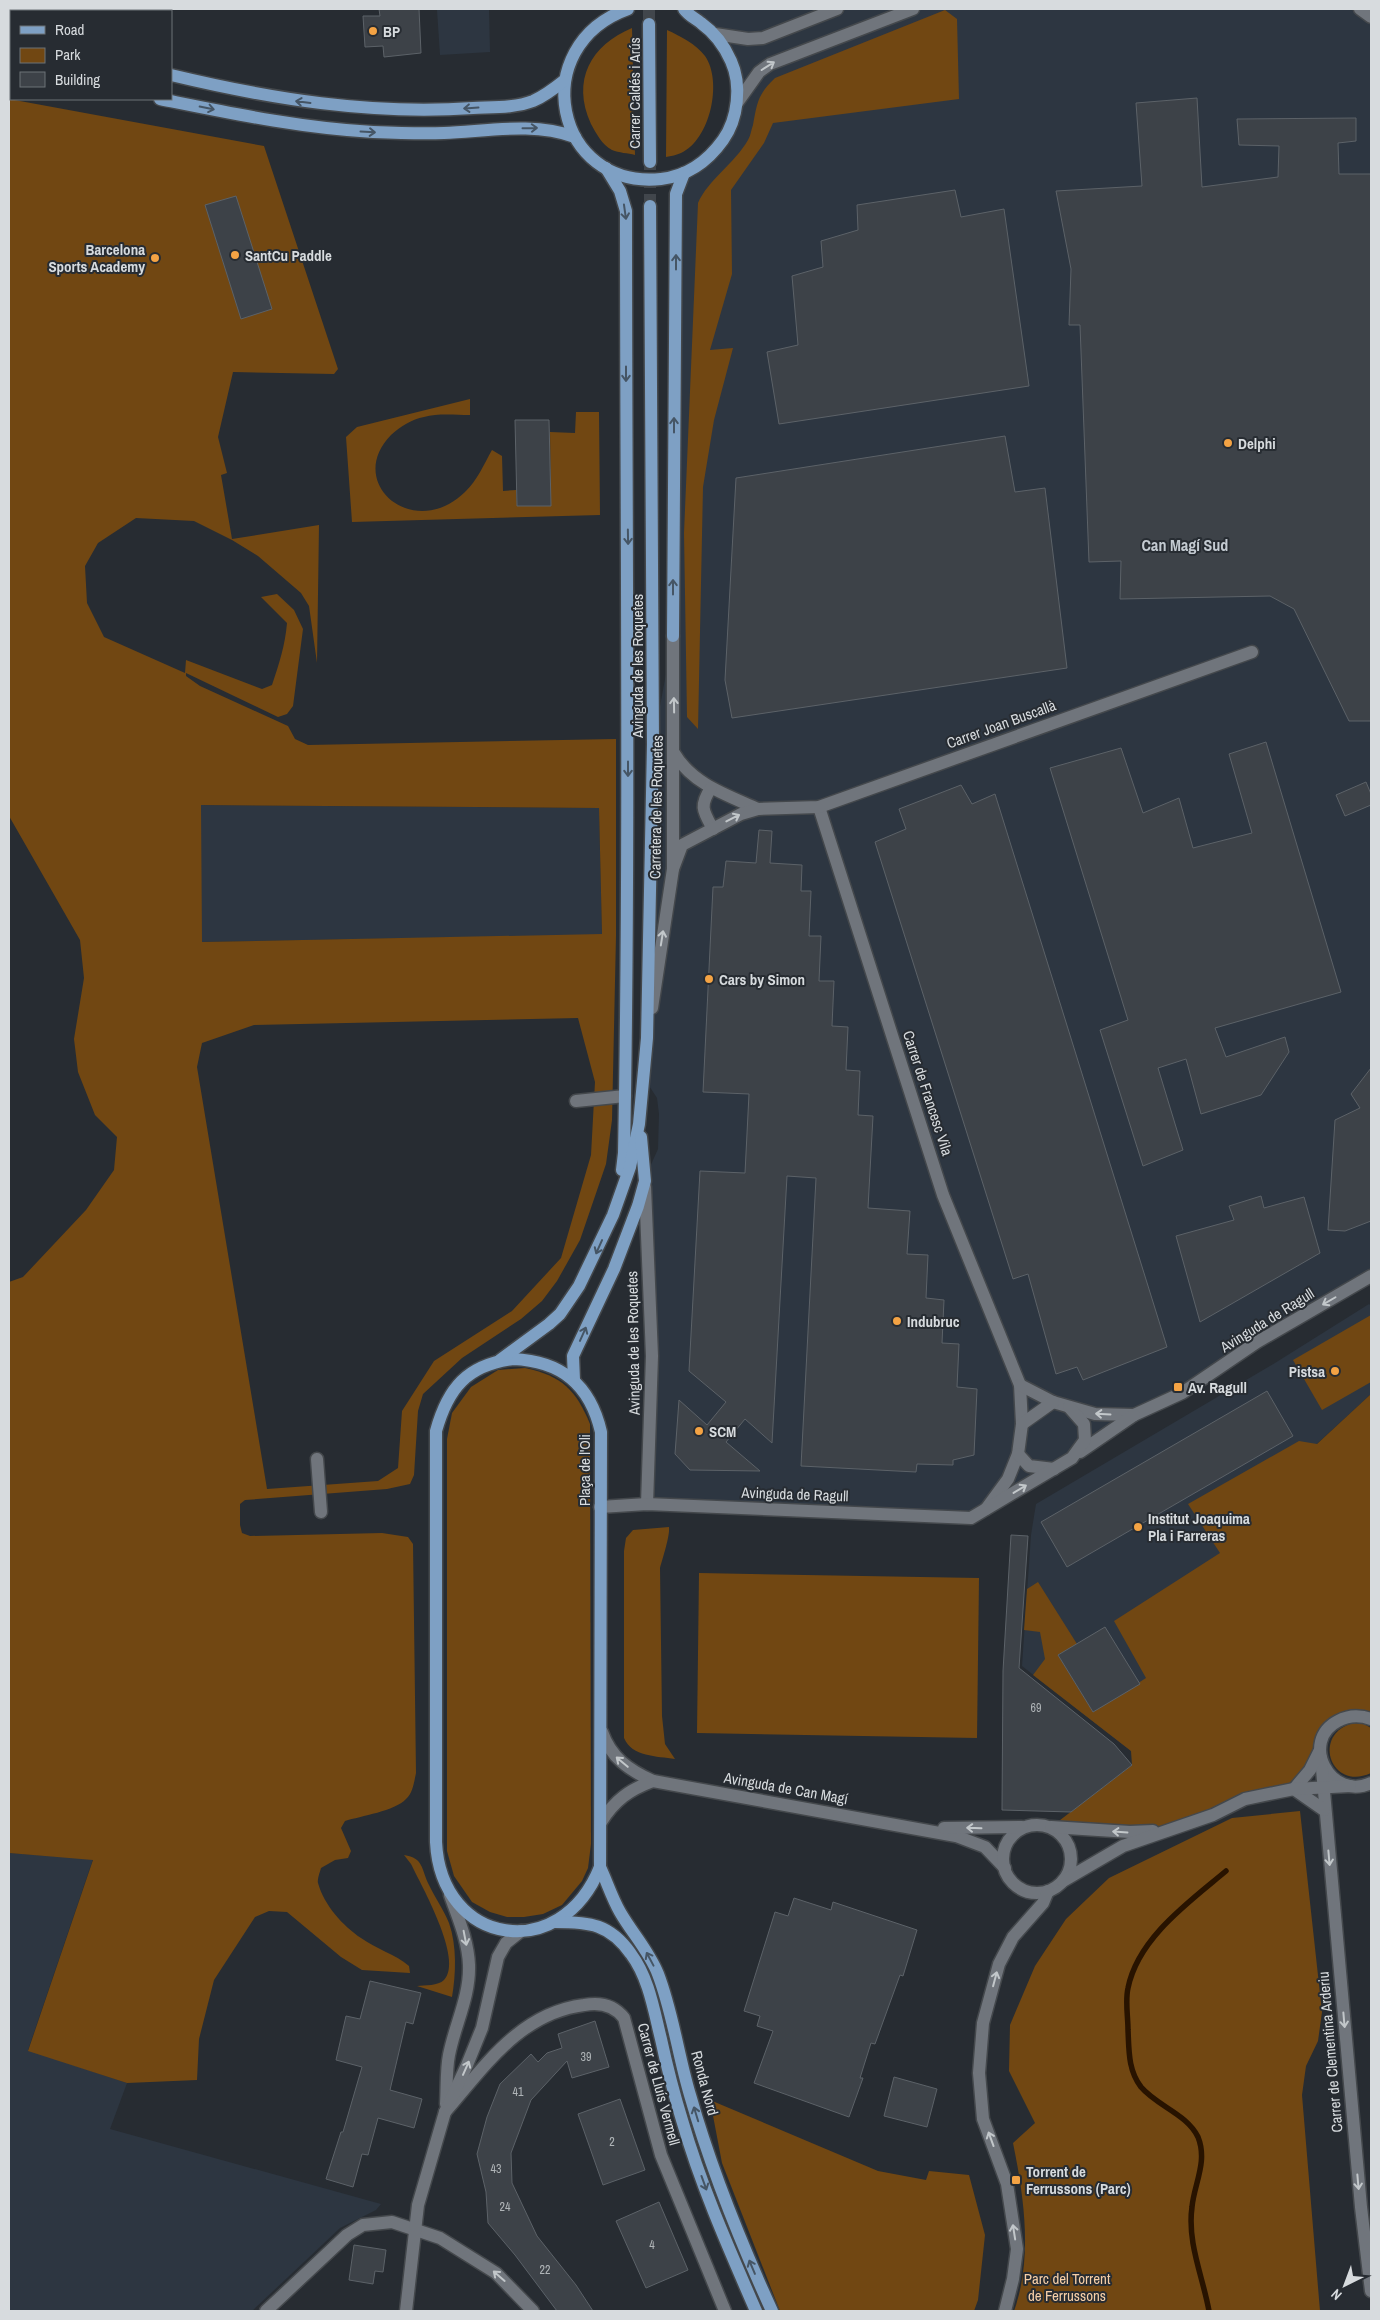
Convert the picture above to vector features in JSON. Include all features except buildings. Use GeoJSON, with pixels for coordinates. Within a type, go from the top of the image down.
{"type":"FeatureCollection","features":[{"type":"Feature","properties":{"kind":"main road"},"geometry":{"type":"LineString","coordinates":[[628,9],[614,12],[595,27],[578,47],[571,59],[564,80],[565,108],[575,137],[592,157],[617,174],[642,180],[668,178],[684,173],[703,163],[717,148],[732,122],[737,103],[738,87],[733,63],[715,34],[686,12],[672,9]]}},
{"type":"Feature","properties":{"kind":"main road","name":"Carrer Caldés i Arús"},"geometry":{"type":"LineString","coordinates":[[649,24],[650,162]]}},
{"type":"Feature","properties":{"kind":"main road"},"geometry":{"type":"LineString","coordinates":[[172,75],[281,99],[361,108],[402,110],[442,110],[524,103],[551,92],[564,80]]}},
{"type":"Feature","properties":{"kind":"main road"},"geometry":{"type":"LineString","coordinates":[[165,100],[272,121],[332,129],[414,133],[535,128],[559,131],[575,137]]}},
{"type":"Feature","properties":{"kind":"main road"},"geometry":{"type":"LineString","coordinates":[[606,168],[620,191],[626,211],[629,632],[624,1153],[618,1202]]}},
{"type":"Feature","properties":{"kind":"main road"},"geometry":{"type":"LineString","coordinates":[[673,636],[676,204],[678,188],[684,173]]}},
{"type":"Feature","properties":{"kind":"main road","name":"Avinguda de les Roquetes"},"geometry":{"type":"LineString","coordinates":[[574,1380],[573,1356],[630,1231],[644,1181],[640,1124],[647,1038],[654,744],[650,206]]}},
{"type":"Feature","properties":{"kind":"main road","name":"Avinguda de les Roquetes"},"geometry":{"type":"LineString","coordinates":[[498,1361],[543,1329],[570,1300],[596,1255],[618,1202],[630,1166],[640,1124]]}},
{"type":"Feature","properties":{"kind":"main road","name":"Plaça de l'Oli"},"geometry":{"type":"LineString","coordinates":[[530,1360],[556,1368],[574,1380],[585,1393],[595,1410],[601,1432],[602,1732],[600,1867],[590,1890],[569,1914],[556,1922],[521,1931],[500,1929],[477,1920],[463,1910],[449,1892],[440,1869],[436,1842],[436,1431],[442,1408],[455,1388],[478,1368],[498,1361],[530,1360]]}},
{"type":"Feature","properties":{"kind":"main road","name":"Ronda Nord"},"geometry":{"type":"LineString","coordinates":[[600,1867],[619,1910],[646,1951],[657,1972],[705,2144],[746,2252],[772,2311]]}},
{"type":"Feature","properties":{"kind":"main road"},"geometry":{"type":"LineString","coordinates":[[556,1922],[595,1924],[608,1931],[619,1939],[632,1954],[642,1973],[651,1996],[672,2089],[684,2129],[720,2228],[756,2311]]}},
{"type":"Feature","properties":{"kind":"street"},"geometry":{"type":"LineString","coordinates":[[715,34],[736,38],[763,38],[836,9]]}},
{"type":"Feature","properties":{"kind":"street"},"geometry":{"type":"LineString","coordinates":[[737,103],[759,72],[770,64],[913,9]]}},
{"type":"Feature","properties":{"kind":"street"},"geometry":{"type":"LineString","coordinates":[[1360,9],[1371,17]]}},
{"type":"Feature","properties":{"kind":"street","name":"Carretera de les Roquetes"},"geometry":{"type":"LineString","coordinates":[[647,1038],[673,869],[673,636]]}},
{"type":"Feature","properties":{"kind":"street","name":"Carrer Joan Buscallà"},"geometry":{"type":"LineString","coordinates":[[673,869],[682,845],[741,814],[758,809],[818,807],[1252,652]]}},
{"type":"Feature","properties":{"kind":"street","name":"Carrer Joan Buscallà"},"geometry":{"type":"LineString","coordinates":[[674,753],[680,764],[711,788],[758,809]]}},
{"type":"Feature","properties":{"kind":"street"},"geometry":{"type":"LineString","coordinates":[[711,788],[703,800],[704,813],[713,829]]}},
{"type":"Feature","properties":{"kind":"street","name":"Carrer de Francesc Vila"},"geometry":{"type":"LineString","coordinates":[[818,807],[943,1195],[1020,1384],[1022,1424]]}},
{"type":"Feature","properties":{"kind":"street"},"geometry":{"type":"LineString","coordinates":[[576,1101],[625,1096]]}},
{"type":"Feature","properties":{"kind":"street","name":"Avinguda de les Roquetes"},"geometry":{"type":"LineString","coordinates":[[644,1181],[652,1356],[648,1504]]}},
{"type":"Feature","properties":{"kind":"street","name":"Avinguda de Ragull"},"geometry":{"type":"LineString","coordinates":[[1134,1415],[1182,1393],[1257,1342],[1369,1280]]}},
{"type":"Feature","properties":{"kind":"street"},"geometry":{"type":"LineString","coordinates":[[1020,1384],[1053,1402],[1069,1407],[1095,1414],[1134,1415]]}},
{"type":"Feature","properties":{"kind":"street"},"geometry":{"type":"LineString","coordinates":[[986,1509],[1008,1479],[1018,1454],[1022,1424],[1053,1402]]}},
{"type":"Feature","properties":{"kind":"street"},"geometry":{"type":"LineString","coordinates":[[1069,1407],[1084,1424],[1085,1440],[1072,1458]]}},
{"type":"Feature","properties":{"kind":"street"},"geometry":{"type":"LineString","coordinates":[[986,1509],[1072,1458],[1134,1415]]}},
{"type":"Feature","properties":{"kind":"street"},"geometry":{"type":"LineString","coordinates":[[1018,1454],[1029,1466],[1054,1469]]}},
{"type":"Feature","properties":{"kind":"street"},"geometry":{"type":"LineString","coordinates":[[317,1459],[321,1512]]}},
{"type":"Feature","properties":{"kind":"street","name":"Avinguda de Ragull"},"geometry":{"type":"LineString","coordinates":[[600,1507],[648,1504],[971,1518],[986,1509]]}},
{"type":"Feature","properties":{"kind":"street"},"geometry":{"type":"LineString","coordinates":[[1350,1786],[1332,1778],[1325,1768],[1321,1754],[1322,1738],[1334,1723],[1344,1718],[1356,1716],[1371,1719]]}},
{"type":"Feature","properties":{"kind":"street","name":"Avinguda de Can Magí"},"geometry":{"type":"LineString","coordinates":[[602,1732],[611,1752],[621,1763],[654,1781],[956,1836],[985,1847],[1005,1868]]}},
{"type":"Feature","properties":{"kind":"street"},"geometry":{"type":"LineString","coordinates":[[1294,1789],[1321,1754]]}},
{"type":"Feature","properties":{"kind":"street","name":"Carrer de Clementina Arderiu"},"geometry":{"type":"LineString","coordinates":[[1321,1754],[1324,1810],[1366,2207],[1371,2291]]}},
{"type":"Feature","properties":{"kind":"street"},"geometry":{"type":"LineString","coordinates":[[601,1822],[619,1798],[636,1787],[654,1781]]}},
{"type":"Feature","properties":{"kind":"street"},"geometry":{"type":"LineString","coordinates":[[1168,1829],[1130,1832],[1051,1827],[1039,1824],[1022,1828],[1013,1834],[1004,1847],[1005,1868],[1013,1883],[1026,1891],[1036,1893],[1048,1891],[1123,1846],[1213,1815],[1244,1799],[1294,1789],[1371,1783]]}},
{"type":"Feature","properties":{"kind":"street"},"geometry":{"type":"LineString","coordinates":[[1294,1789],[1324,1810]]}},
{"type":"Feature","properties":{"kind":"street"},"geometry":{"type":"LineString","coordinates":[[1051,1827],[1060,1833],[1070,1850],[1071,1862],[1063,1881]]}},
{"type":"Feature","properties":{"kind":"street","name":"Avinguda de Can Magí"},"geometry":{"type":"LineString","coordinates":[[912,1828],[1022,1828]]}},
{"type":"Feature","properties":{"kind":"street"},"geometry":{"type":"LineString","coordinates":[[1005,2311],[1013,2279],[1017,2249],[1007,2184],[983,2119],[979,2073],[983,2023],[999,1964],[1013,1937],[1043,1903],[1048,1891]]}},
{"type":"Feature","properties":{"kind":"street"},"geometry":{"type":"LineString","coordinates":[[445,2112],[449,2054],[461,2016],[468,1984],[469,1965],[464,1934],[449,1892]]}},
{"type":"Feature","properties":{"kind":"street"},"geometry":{"type":"LineString","coordinates":[[406,2311],[418,2206],[445,2112],[467,2066],[482,2028],[498,1957],[506,1943],[521,1931]]}},
{"type":"Feature","properties":{"kind":"street","name":"Carrer de Lluís Vermell"},"geometry":{"type":"LineString","coordinates":[[445,2112],[516,2034],[542,2016],[572,2006],[600,2002],[619,2011],[624,2018],[661,2154],[725,2311]]}},
{"type":"Feature","properties":{"kind":"street"},"geometry":{"type":"LineString","coordinates":[[266,2311],[347,2235],[363,2225],[392,2222],[440,2238],[496,2273],[533,2311]]}},
{"type":"Feature","properties":{"kind":"shaded area","name":"BP"},"geometry":{"type":"Polygon","coordinates":[[[489,9],[490,52],[440,55],[437,10],[489,9]]]}},
{"type":"Feature","properties":{"kind":"shaded area"},"geometry":{"type":"Polygon","coordinates":[[[684,9],[1371,9],[1371,1276],[971,1518],[647,1504],[649,1169],[658,1149],[659,1114],[657,1098],[644,1078],[653,744],[673,636],[679,183],[703,163],[732,122],[733,63],[684,9]]]}},
{"type":"Feature","properties":{"kind":"shaded area"},"geometry":{"type":"Polygon","coordinates":[[[200,805],[599,808],[602,935],[201,942],[200,805]]]}},
{"type":"Feature","properties":{"kind":"shaded area","name":"Institut Joaquima Pla i Farreras"},"geometry":{"type":"Polygon","coordinates":[[[1369,1304],[1371,1306],[1371,1394],[1283,1475],[1131,1751],[1022,1666],[1031,1535],[1036,1504],[1275,1363],[1369,1304]]]}},
{"type":"Feature","properties":{"kind":"shaded area"},"geometry":{"type":"Polygon","coordinates":[[[9,1853],[93,1859],[28,2050],[127,2083],[110,2129],[381,2204],[376,2210],[340,2228],[252,2311],[9,2311],[9,1853]]]}},
{"type":"Feature","properties":{"kind":"green space"},"geometry":{"type":"Polygon","coordinates":[[[945,10],[957,19],[959,99],[773,123],[764,143],[731,190],[732,274],[710,350],[733,348],[714,420],[703,487],[698,729],[687,717],[684,533],[698,203],[708,187],[748,140],[759,99],[775,78],[945,10]]]}},
{"type":"Feature","properties":{"kind":"green space"},"geometry":{"type":"Polygon","coordinates":[[[632,28],[635,155],[612,150],[602,142],[591,124],[585,108],[583,93],[584,79],[596,54],[605,44],[632,28]]]}},
{"type":"Feature","properties":{"kind":"green space"},"geometry":{"type":"Polygon","coordinates":[[[667,30],[692,44],[705,56],[713,80],[713,95],[711,109],[700,136],[681,153],[666,157],[667,30]]]}},
{"type":"Feature","properties":{"kind":"green space"},"geometry":{"type":"Polygon","coordinates":[[[9,99],[264,146],[338,369],[334,374],[233,372],[218,437],[227,473],[221,475],[232,539],[319,525],[317,663],[309,606],[301,593],[258,556],[232,540],[194,521],[136,518],[98,543],[85,566],[87,603],[104,637],[185,673],[186,660],[262,689],[272,685],[283,647],[287,623],[261,597],[277,594],[294,610],[303,629],[293,706],[287,714],[278,717],[186,673],[186,676],[200,686],[288,726],[295,739],[308,745],[616,739],[616,936],[612,1120],[606,1164],[580,1240],[557,1281],[542,1301],[521,1319],[462,1358],[423,1394],[418,1411],[414,1475],[410,1484],[387,1489],[245,1500],[240,1504],[242,1533],[250,1536],[382,1533],[408,1537],[413,1544],[416,1773],[413,1787],[406,1799],[394,1807],[345,1821],[341,1828],[351,1851],[348,1858],[335,1860],[321,1868],[318,1878],[321,1891],[329,1907],[341,1921],[367,1942],[404,1962],[409,1966],[410,1973],[362,1970],[341,1957],[287,1912],[269,1911],[255,1917],[214,1980],[199,2039],[197,2080],[127,2083],[28,2051],[93,1860],[9,1853],[9,1282],[23,1277],[86,1210],[114,1170],[117,1137],[95,1115],[78,1072],[74,1039],[84,978],[80,940],[9,816],[9,99]],[[201,805],[202,942],[602,934],[599,808],[201,805]],[[578,1018],[254,1025],[202,1043],[197,1067],[267,1489],[378,1481],[398,1468],[402,1411],[434,1361],[512,1311],[561,1258],[591,1155],[595,1082],[578,1018]]]}},
{"type":"Feature","properties":{"kind":"green space"},"geometry":{"type":"Polygon","coordinates":[[[470,399],[470,415],[441,415],[420,418],[406,424],[391,435],[379,453],[376,471],[380,487],[391,500],[407,509],[425,511],[445,506],[469,488],[492,450],[502,456],[503,491],[516,490],[517,506],[551,506],[550,432],[575,433],[576,412],[599,412],[600,515],[352,522],[346,437],[357,427],[470,399]]]}},
{"type":"Feature","properties":{"kind":"green space","name":"Pistsa"},"geometry":{"type":"Polygon","coordinates":[[[1371,1315],[1371,1382],[1322,1410],[1293,1360],[1371,1315]]]}},
{"type":"Feature","properties":{"kind":"green space"},"geometry":{"type":"Polygon","coordinates":[[[525,1368],[549,1375],[566,1386],[579,1402],[590,1424],[591,1844],[588,1868],[582,1881],[562,1905],[543,1914],[507,1917],[490,1912],[472,1902],[454,1876],[447,1851],[447,1439],[452,1413],[471,1387],[498,1370],[525,1368]]]}},
{"type":"Feature","properties":{"kind":"green space"},"geometry":{"type":"Polygon","coordinates":[[[1371,1394],[1371,1719],[1334,1723],[1294,1789],[1175,1827],[1130,1832],[1051,1827],[1132,1765],[1131,1751],[1033,1675],[1045,1659],[1040,1632],[1024,1630],[1027,1589],[1038,1582],[1077,1644],[1058,1655],[1093,1712],[1146,1678],[1114,1621],[1220,1553],[1188,1504],[1299,1441],[1317,1444],[1371,1394]]]}},
{"type":"Feature","properties":{"kind":"green space"},"geometry":{"type":"Polygon","coordinates":[[[669,1527],[660,1568],[662,1716],[665,1744],[675,1759],[639,1752],[633,1749],[624,1738],[624,1551],[626,1538],[633,1530],[669,1527]]]}},
{"type":"Feature","properties":{"kind":"green space"},"geometry":{"type":"Polygon","coordinates":[[[699,1573],[979,1578],[977,1738],[697,1733],[699,1573]]]}},
{"type":"Feature","properties":{"kind":"green space"},"geometry":{"type":"Polygon","coordinates":[[[1354,1723],[1364,1724],[1371,1728],[1371,1773],[1357,1777],[1345,1775],[1336,1768],[1331,1759],[1330,1748],[1333,1738],[1341,1729],[1354,1723]]]}},
{"type":"Feature","properties":{"kind":"green space","name":"Parc del Torrent de Ferrussons"},"geometry":{"type":"Polygon","coordinates":[[[1300,1811],[1322,2012],[1318,2041],[1306,2066],[1302,2095],[1320,2311],[1014,2311],[1020,2291],[1023,2270],[1025,2227],[1013,2143],[1035,2123],[1009,2071],[1010,2025],[1035,1966],[1066,1919],[1109,1878],[1232,1818],[1300,1811]]]}},
{"type":"Feature","properties":{"kind":"green space"},"geometry":{"type":"Polygon","coordinates":[[[404,1855],[410,1856],[421,1865],[449,1923],[452,1932],[455,1960],[452,1997],[417,1986],[435,1984],[444,1980],[449,1970],[449,1956],[439,1922],[411,1864],[404,1855]]]}},
{"type":"Feature","properties":{"kind":"green space"},"geometry":{"type":"Polygon","coordinates":[[[710,2100],[878,2171],[926,2180],[929,2171],[969,2175],[985,2235],[978,2300],[974,2311],[780,2311],[722,2163],[710,2100]]]}},
{"type":"Feature","properties":{"kind":"waterway"},"geometry":{"type":"LineString","coordinates":[[1209,2311],[1196,2260],[1191,2220],[1193,2198],[1200,2173],[1201,2146],[1198,2137],[1187,2122],[1155,2100],[1141,2087],[1137,2080],[1130,2060],[1127,1998],[1134,1970],[1142,1953],[1154,1937],[1181,1908],[1226,1871]]}},
{"type":"Feature","properties":{"kind":"tunnel"},"geometry":{"type":"LineString","coordinates":[[649,9],[649,24]]}},
{"type":"Feature","properties":{"kind":"tunnel"},"geometry":{"type":"LineString","coordinates":[[650,162],[650,206]]}},
{"type":"Feature","properties":{"kind":"place","name":"BP"},"geometry":{"type":"Point","coordinates":[373,31]}},
{"type":"Feature","properties":{"kind":"place","name":"SantCu Paddle"},"geometry":{"type":"Point","coordinates":[235,255]}},
{"type":"Feature","properties":{"kind":"place","name":"Barcelona Sports Academy"},"geometry":{"type":"Point","coordinates":[155,258]}},
{"type":"Feature","properties":{"kind":"place","name":"Delphi"},"geometry":{"type":"Point","coordinates":[1228,443]}},
{"type":"Feature","properties":{"kind":"place","name":"Cars by Simon"},"geometry":{"type":"Point","coordinates":[709,979]}},
{"type":"Feature","properties":{"kind":"place","name":"Indubruc"},"geometry":{"type":"Point","coordinates":[897,1321]}},
{"type":"Feature","properties":{"kind":"place","name":"Pistsa"},"geometry":{"type":"Point","coordinates":[1335,1371]}},
{"type":"Feature","properties":{"kind":"place","name":"Av. Ragull"},"geometry":{"type":"Point","coordinates":[1178,1387]}},
{"type":"Feature","properties":{"kind":"place","name":"SCM"},"geometry":{"type":"Point","coordinates":[699,1431]}},
{"type":"Feature","properties":{"kind":"place","name":"Institut Joaquima Pla i Farreras"},"geometry":{"type":"Point","coordinates":[1138,1527]}},
{"type":"Feature","properties":{"kind":"place","name":"Torrent de Ferrussons (Parc)"},"geometry":{"type":"Point","coordinates":[1016,2180]}},
{"type":"Feature","properties":{"kind":"district","name":"Can Magí Sud"},"geometry":{"type":"Point","coordinates":[1185,545]}}]}
